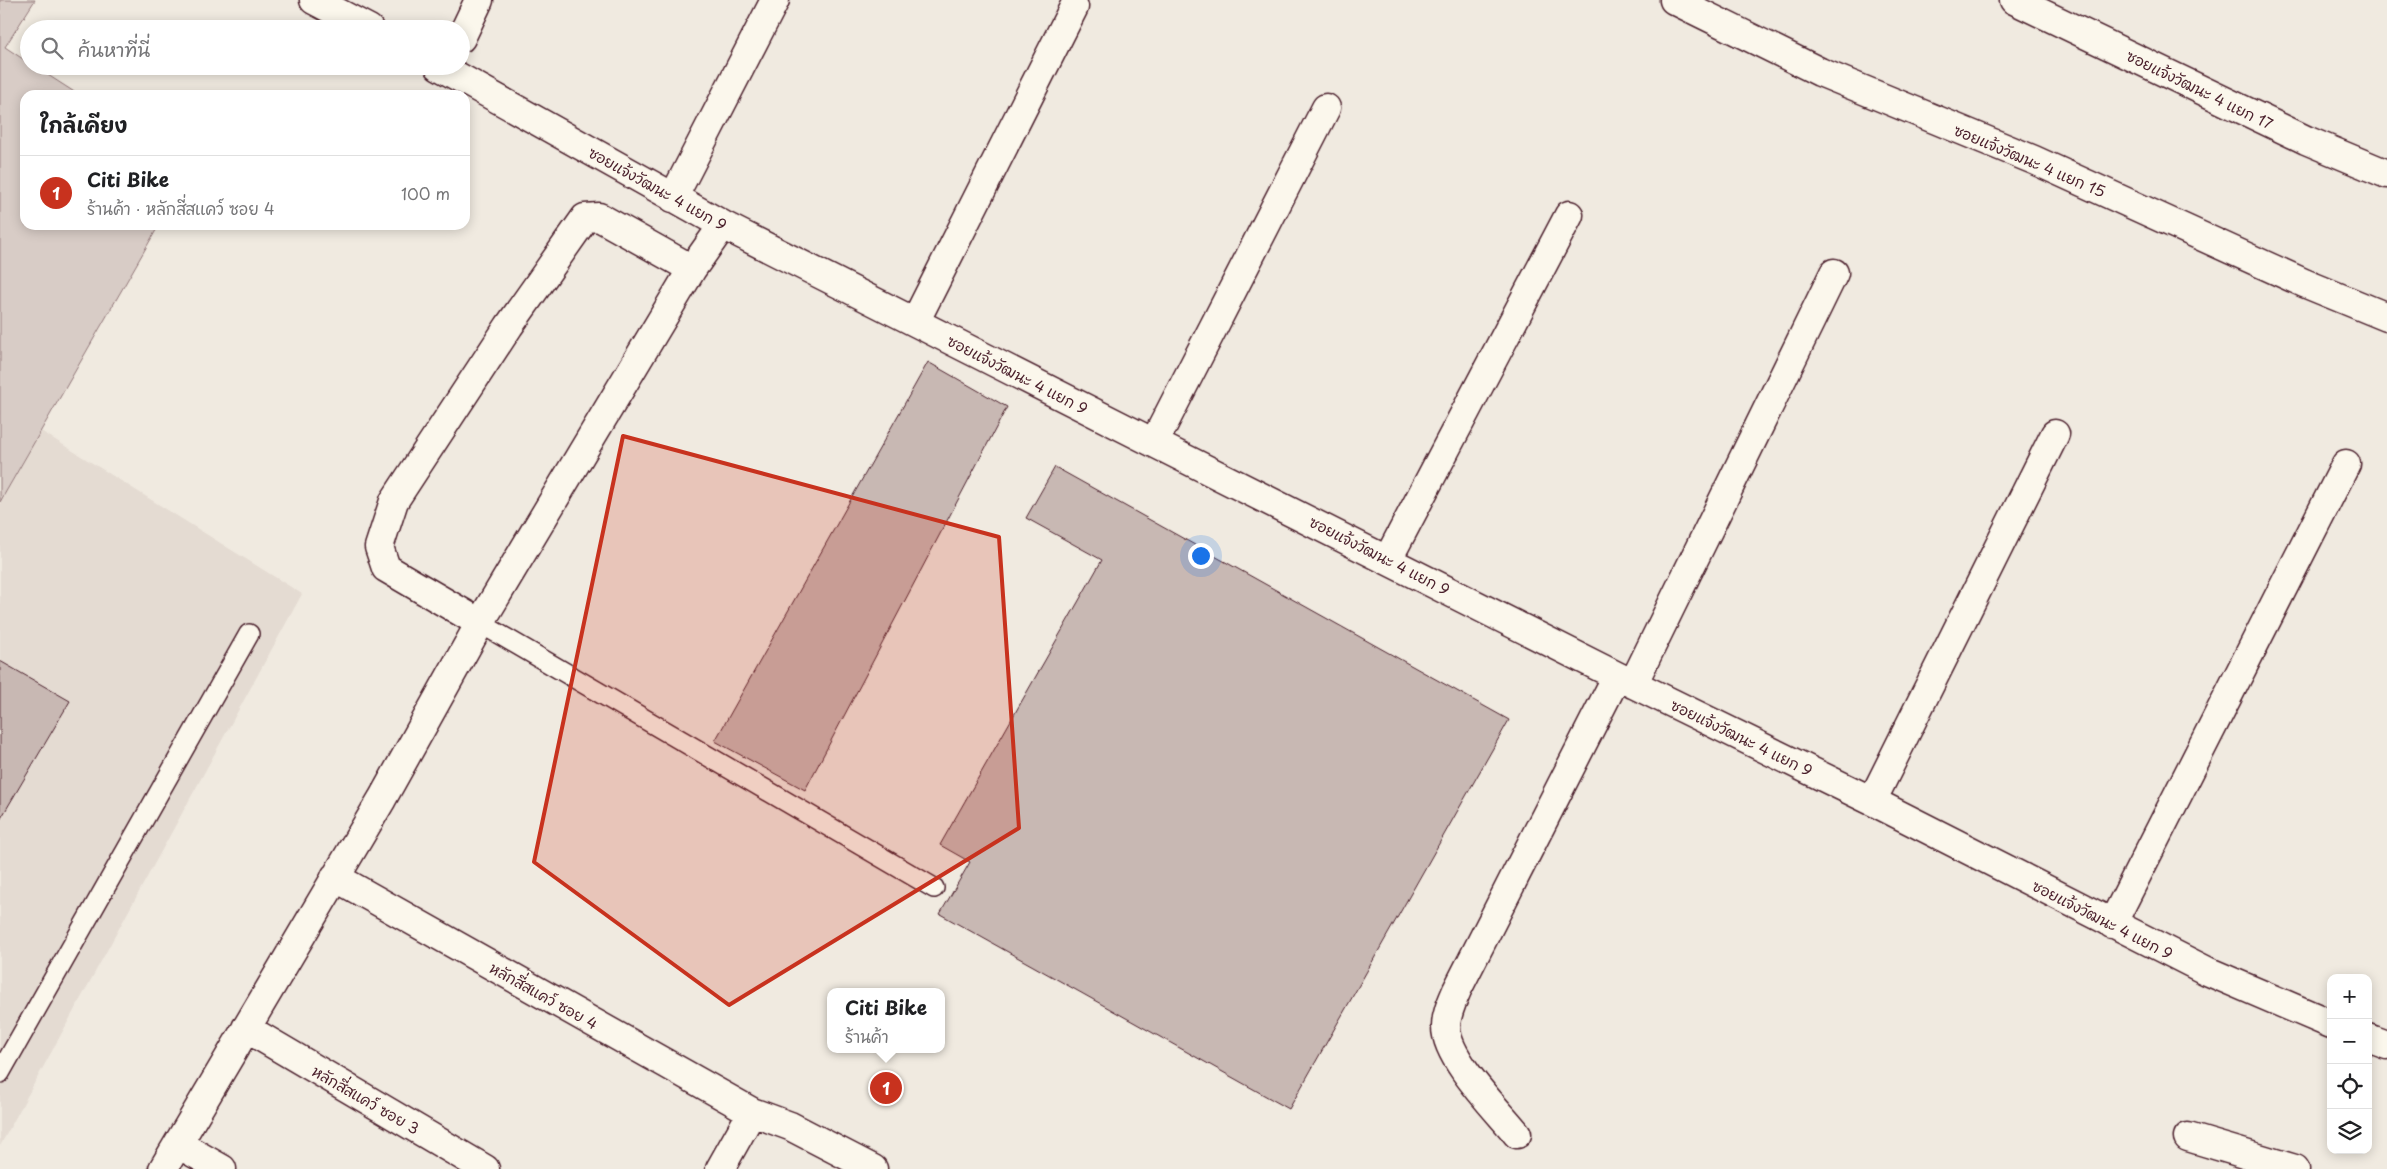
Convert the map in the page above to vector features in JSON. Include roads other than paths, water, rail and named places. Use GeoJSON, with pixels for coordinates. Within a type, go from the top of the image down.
{"type":"FeatureCollection","features":[{"type":"Feature","properties":{"kind":"street"},"geometry":{"type":"LineString","coordinates":[[314,0],[351,20]]}},
{"type":"Feature","properties":{"kind":"street"},"geometry":{"type":"LineString","coordinates":[[470,20],[479,0]]}},
{"type":"Feature","properties":{"kind":"street"},"geometry":{"type":"LineString","coordinates":[[673,198],[775,0]]}},
{"type":"Feature","properties":{"kind":"street","name":"ซอยแจ้งวัฒนะ 4 แยก 15"},"geometry":{"type":"LineString","coordinates":[[1674,0],[1820,72],[2034,160],[2295,279],[2387,317]]}},
{"type":"Feature","properties":{"kind":"street","name":"ซอยแจ้งวัฒนะ 4 แยก 17"},"geometry":{"type":"LineString","coordinates":[[2014,0],[2306,140],[2387,174]]}},
{"type":"Feature","properties":{"kind":"street"},"geometry":{"type":"LineString","coordinates":[[914,322],[1074,7]]}},
{"type":"Feature","properties":{"kind":"street","name":"ซอยแจ้งวัฒนะ 4 แยก 9"},"geometry":{"type":"LineString","coordinates":[[457,75],[673,198],[914,322],[1625,680],[1872,801],[2112,924],[2207,971],[2327,1022]]}},
{"type":"Feature","properties":{"kind":"street"},"geometry":{"type":"LineString","coordinates":[[1154,443],[1326,108]]}},
{"type":"Feature","properties":{"kind":"street"},"geometry":{"type":"LineString","coordinates":[[1388,559],[1569,215]]}},
{"type":"Feature","properties":{"kind":"street"},"geometry":{"type":"LineString","coordinates":[[480,623],[386,568],[379,547],[394,501],[509,326],[585,218],[600,217],[692,269]]}},
{"type":"Feature","properties":{"kind":"street"},"geometry":{"type":"LineString","coordinates":[[163,1169],[382,799],[480,623],[692,269],[723,225]]}},
{"type":"Feature","properties":{"kind":"street"},"geometry":{"type":"LineString","coordinates":[[1517,1134],[1458,1061],[1449,1044],[1446,1027],[1456,990],[1625,680],[1834,273]]}},
{"type":"Feature","properties":{"kind":"street"},"geometry":{"type":"LineString","coordinates":[[1872,801],[2055,434]]}},
{"type":"Feature","properties":{"kind":"street"},"geometry":{"type":"LineString","coordinates":[[2112,924],[2346,464]]}},
{"type":"Feature","properties":{"kind":"street","name":"หลักสี่สแคว์ ซอย 4"},"geometry":{"type":"LineString","coordinates":[[335,877],[752,1112],[790,1126],[873,1169]]}},
{"type":"Feature","properties":{"kind":"street","name":"หลักสี่สแคว์ ซอย 3"},"geometry":{"type":"LineString","coordinates":[[246,1028],[485,1169]]}},
{"type":"Feature","properties":{"kind":"street"},"geometry":{"type":"LineString","coordinates":[[2372,1039],[2387,1045]]}},
{"type":"Feature","properties":{"kind":"street"},"geometry":{"type":"LineString","coordinates":[[720,1169],[752,1112]]}},
{"type":"Feature","properties":{"kind":"street"},"geometry":{"type":"LineString","coordinates":[[2188,1137],[2295,1169]]}},
{"type":"Feature","properties":{"kind":"street"},"geometry":{"type":"LineString","coordinates":[[178,1144],[222,1169]]}},
{"type":"Feature","properties":{"kind":"lane"},"geometry":{"type":"LineString","coordinates":[[480,623],[934,888]]}},
{"type":"Feature","properties":{"kind":"lane"},"geometry":{"type":"LineString","coordinates":[[0,1073],[249,634]]}},
{"type":"Feature","properties":{"kind":"place","name":"Citi Bike"},"geometry":{"type":"Point","coordinates":[886,1088]}}]}
